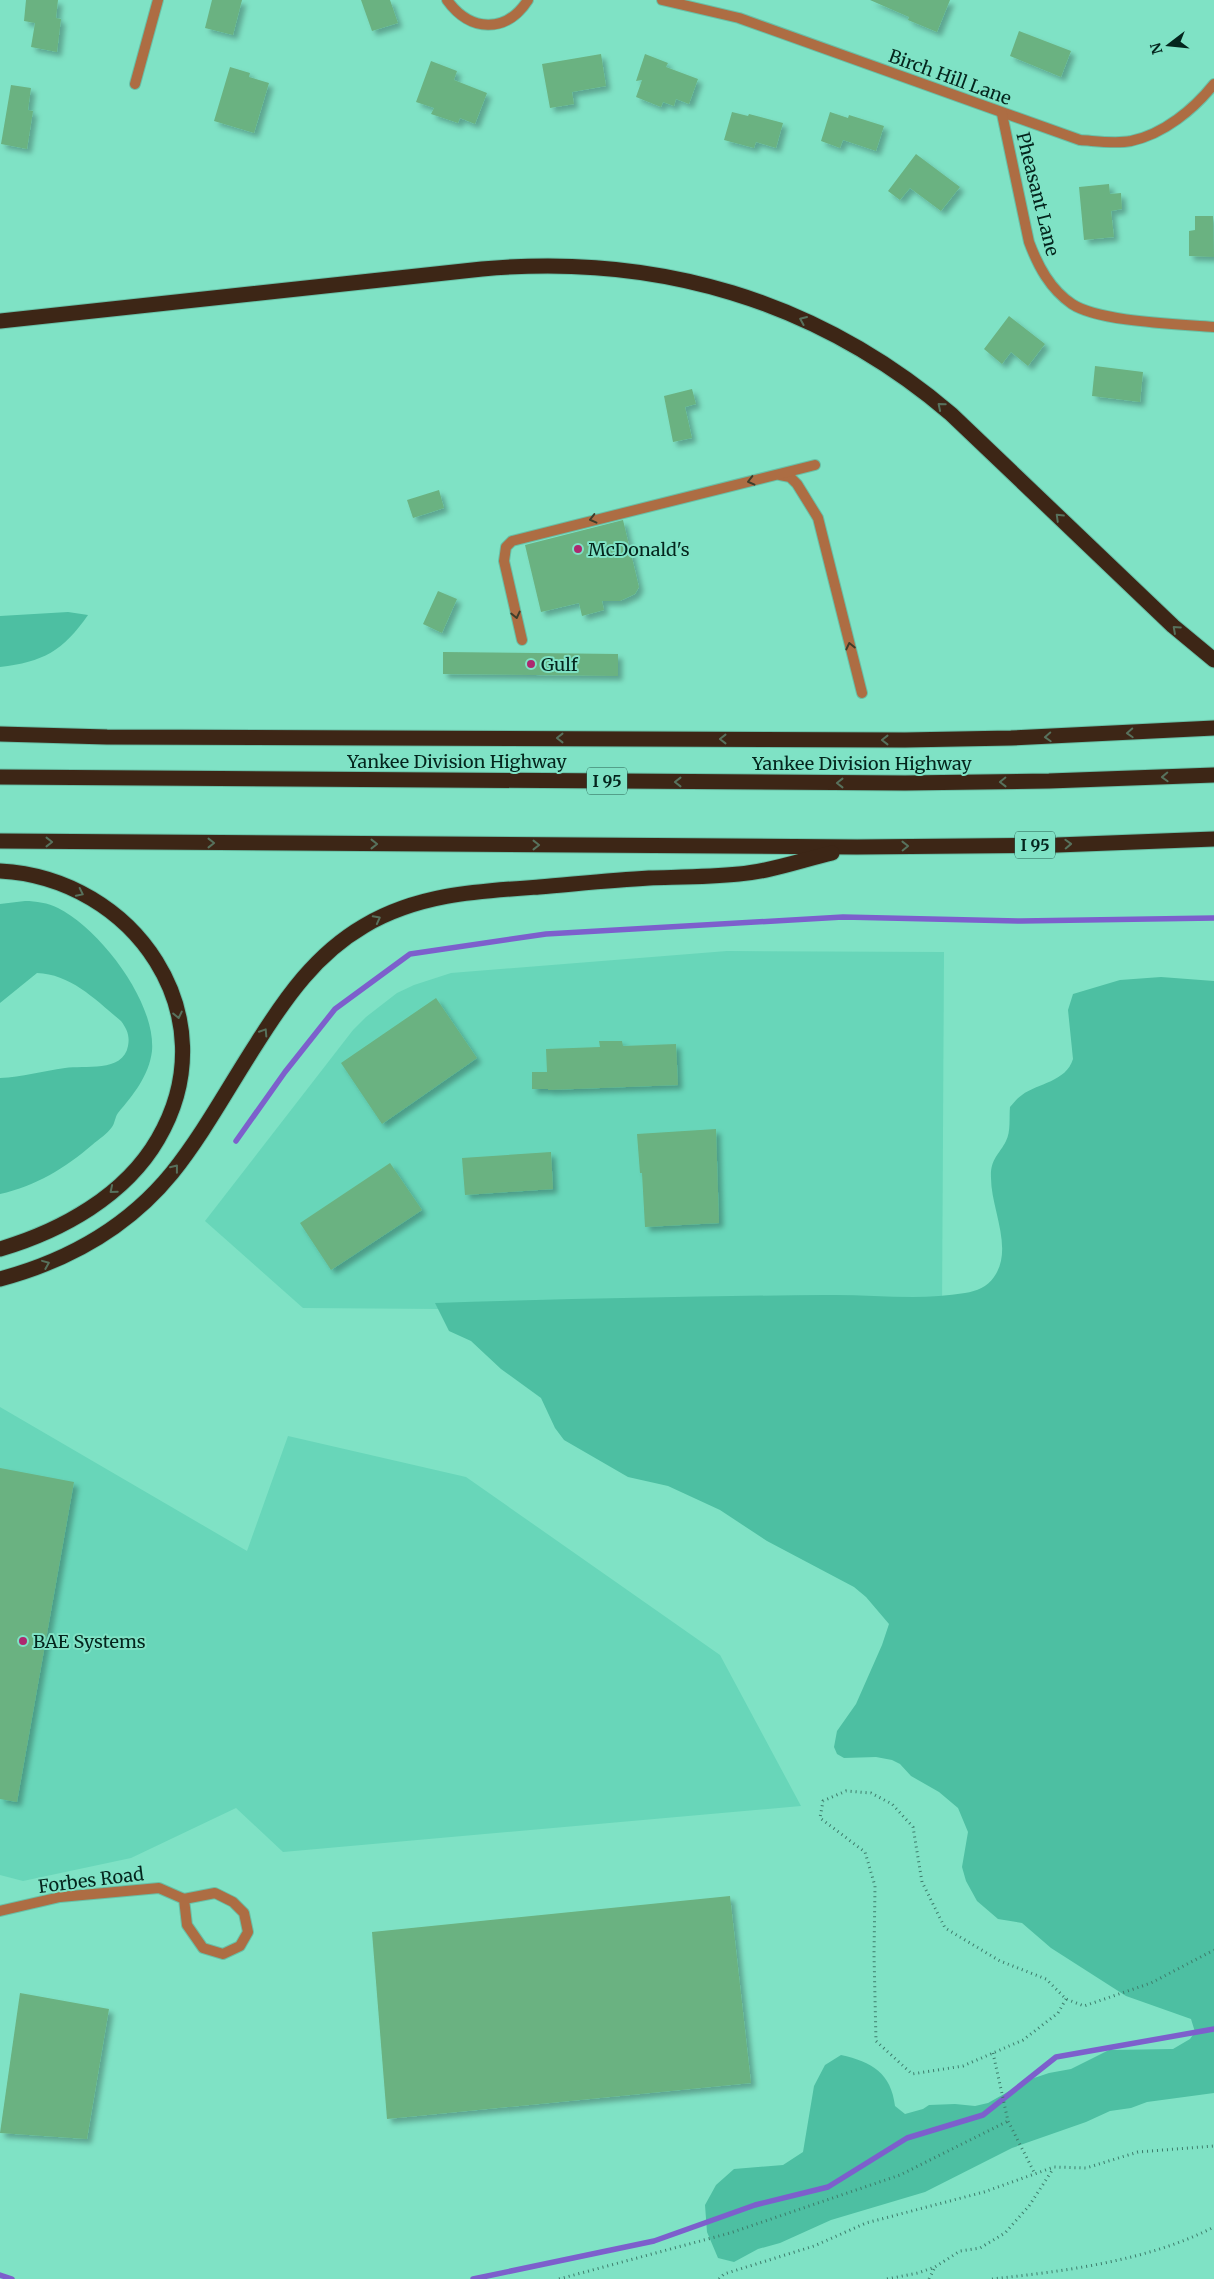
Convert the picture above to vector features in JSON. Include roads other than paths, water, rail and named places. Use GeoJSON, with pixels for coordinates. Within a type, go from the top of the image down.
{"type":"FeatureCollection","features":[{"type":"Feature","properties":{"kind":"highway"},"geometry":{"type":"LineString","coordinates":[[0,321],[482,269],[538,265],[575,265],[624,269],[677,278],[716,288],[758,301],[815,325],[874,358],[919,388],[951,414],[1178,631],[1214,660]]}},
{"type":"Feature","properties":{"kind":"highway"},"geometry":{"type":"LineString","coordinates":[[0,734],[107,737],[914,740],[1012,738],[1214,728]]}},
{"type":"Feature","properties":{"kind":"highway","name":"Yankee Division Highway"},"geometry":{"type":"LineString","coordinates":[[0,777],[905,783],[1049,781],[1214,775]]}},
{"type":"Feature","properties":{"kind":"highway","name":"I 95"},"geometry":{"type":"LineString","coordinates":[[0,841],[857,847],[1057,845],[1214,839]]}},
{"type":"Feature","properties":{"kind":"highway"},"geometry":{"type":"LineString","coordinates":[[0,1280],[50,1263],[87,1245],[129,1215],[154,1193],[186,1154],[293,989],[312,967],[334,947],[360,929],[384,916],[418,902],[463,893],[637,879],[742,874],[857,847]]}},
{"type":"Feature","properties":{"kind":"highway"},"geometry":{"type":"LineString","coordinates":[[0,871],[36,876],[79,892],[110,910],[133,930],[153,954],[168,981],[179,1019],[182,1056],[178,1086],[171,1113],[152,1149],[137,1167],[104,1198],[67,1222],[35,1237],[0,1249]]}},
{"type":"Feature","properties":{"kind":"street"},"geometry":{"type":"LineString","coordinates":[[135,84],[158,0]]}},
{"type":"Feature","properties":{"kind":"street"},"geometry":{"type":"LineString","coordinates":[[447,0],[456,12],[469,21],[485,25],[502,23],[515,16],[528,0]]}},
{"type":"Feature","properties":{"kind":"street","name":"Birch Hill Lane"},"geometry":{"type":"LineString","coordinates":[[662,0],[739,18],[1002,114],[1080,140],[1131,141],[1157,131],[1198,103],[1214,84]]}},
{"type":"Feature","properties":{"kind":"street","name":"Pheasant Lane"},"geometry":{"type":"LineString","coordinates":[[1002,114],[1029,242],[1036,261],[1050,285],[1072,304],[1100,315],[1214,327]]}},
{"type":"Feature","properties":{"kind":"street"},"geometry":{"type":"LineString","coordinates":[[522,640],[504,561],[506,547],[512,541],[815,465]]}},
{"type":"Feature","properties":{"kind":"street"},"geometry":{"type":"LineString","coordinates":[[773,475],[787,476],[793,480],[804,492],[818,518],[862,693]]}},
{"type":"Feature","properties":{"kind":"street","name":"Forbes Road"},"geometry":{"type":"LineString","coordinates":[[0,1911],[60,1897],[159,1888],[184,1899]]}},
{"type":"Feature","properties":{"kind":"street"},"geometry":{"type":"LineString","coordinates":[[215,1893],[233,1902],[244,1913],[248,1932],[240,1946],[223,1954],[203,1948],[187,1925],[184,1899],[215,1893]]}},
{"type":"Feature","properties":{"kind":"waterway"},"geometry":{"type":"LineString","coordinates":[[236,1141],[285,1072],[335,1009],[410,954],[546,934],[843,917],[1021,921],[1214,918]]}},
{"type":"Feature","properties":{"kind":"waterway"},"geometry":{"type":"LineString","coordinates":[[473,2279],[654,2241],[755,2205],[828,2187],[907,2138],[983,2115],[1056,2057],[1214,2029]]}},
{"type":"Feature","properties":{"kind":"waterway"},"geometry":{"type":"LineString","coordinates":[[0,2275],[12,2279]]}},
{"type":"Feature","properties":{"kind":"place","name":"McDonald's"},"geometry":{"type":"Point","coordinates":[578,549]}},
{"type":"Feature","properties":{"kind":"place","name":"Gulf"},"geometry":{"type":"Point","coordinates":[531,664]}},
{"type":"Feature","properties":{"kind":"place","name":"BAE Systems"},"geometry":{"type":"Point","coordinates":[23,1641]}}]}
